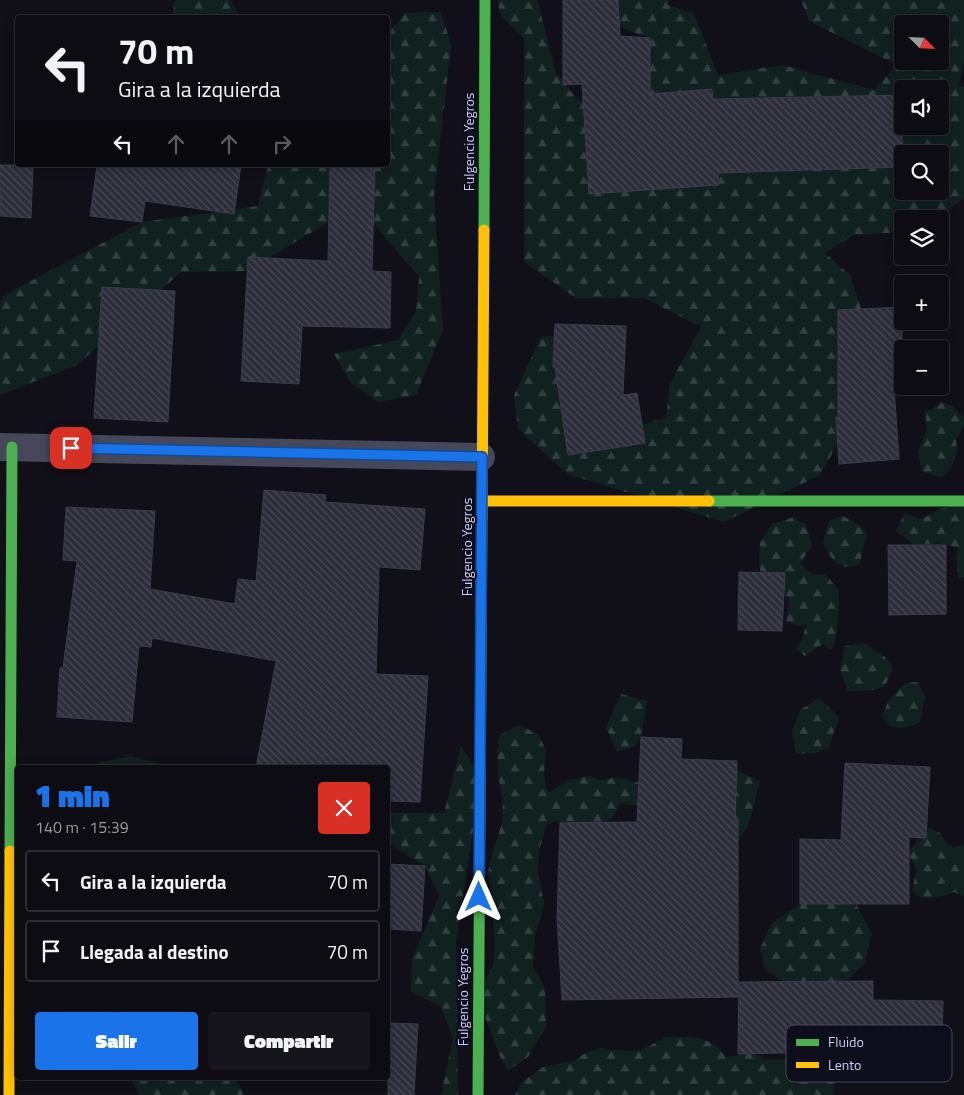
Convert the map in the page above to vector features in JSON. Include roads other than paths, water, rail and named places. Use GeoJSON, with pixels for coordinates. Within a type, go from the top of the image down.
{"type":"FeatureCollection","features":[{"type":"Feature","properties":{"kind":"street","name":"Fulgencio Yegros"},"geometry":{"type":"LineString","coordinates":[[478,1095],[485,0]]}},
{"type":"Feature","properties":{"kind":"street"},"geometry":{"type":"LineString","coordinates":[[9,1095],[6,447],[482,457]]}},
{"type":"Feature","properties":{"kind":"street"},"geometry":{"type":"LineString","coordinates":[[482,501],[964,501]]}}]}
